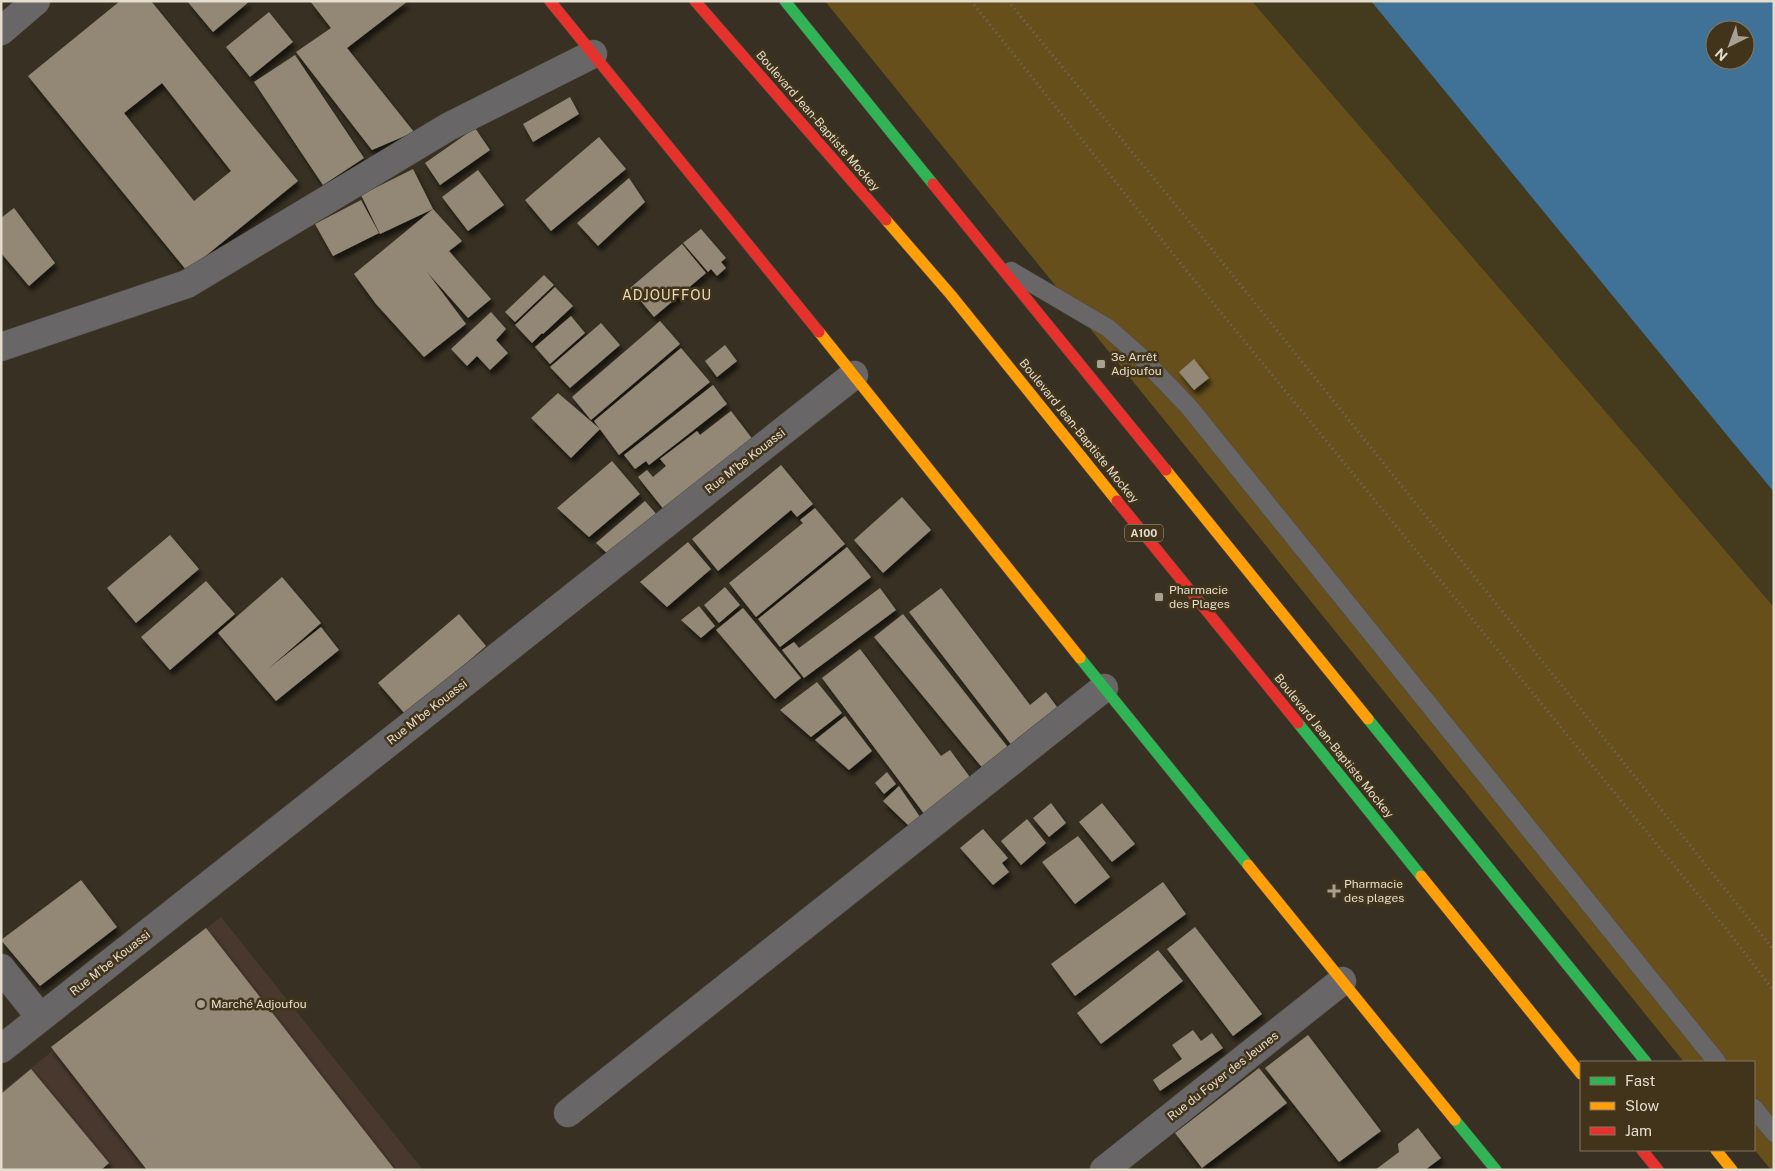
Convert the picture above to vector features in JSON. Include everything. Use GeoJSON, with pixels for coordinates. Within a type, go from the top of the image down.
{"type":"FeatureCollection","features":[{"type":"Feature","properties":{"kind":"main road"},"geometry":{"type":"LineString","coordinates":[[550,1],[854,375],[1104,688],[1496,1170]]}},
{"type":"Feature","properties":{"kind":"main road","name":"Boulevard Jean-Baptiste Mockey"},"geometry":{"type":"LineString","coordinates":[[695,1],[951,294],[1580,1073]]}},
{"type":"Feature","properties":{"kind":"main road"},"geometry":{"type":"LineString","coordinates":[[785,1],[1645,1061]]}},
{"type":"Feature","properties":{"kind":"main road"},"geometry":{"type":"LineString","coordinates":[[1643,1151],[1658,1170]]}},
{"type":"Feature","properties":{"kind":"main road"},"geometry":{"type":"LineString","coordinates":[[1717,1151],[1732,1170]]}},
{"type":"Feature","properties":{"kind":"street"},"geometry":{"type":"LineString","coordinates":[[1,31],[36,1]]}},
{"type":"Feature","properties":{"kind":"street"},"geometry":{"type":"LineString","coordinates":[[1,347],[187,284],[448,127],[593,54]]}},
{"type":"Feature","properties":{"kind":"street","name":"Rue M'be Kouassi"},"geometry":{"type":"LineString","coordinates":[[1,1048],[854,375]]}},
{"type":"Feature","properties":{"kind":"street"},"geometry":{"type":"LineString","coordinates":[[568,1113],[1104,688]]}},
{"type":"Feature","properties":{"kind":"street"},"geometry":{"type":"LineString","coordinates":[[1,968],[40,1017]]}},
{"type":"Feature","properties":{"kind":"street","name":"Rue du Foyer des Jeunes"},"geometry":{"type":"LineString","coordinates":[[1104,1170],[1342,981]]}},
{"type":"Feature","properties":{"kind":"lane"},"geometry":{"type":"LineString","coordinates":[[995,261],[1108,328],[1168,384],[1716,1061]]}},
{"type":"Feature","properties":{"kind":"lane"},"geometry":{"type":"LineString","coordinates":[[1755,1109],[1774,1133]]}},
{"type":"Feature","properties":{"kind":"path"},"geometry":{"type":"LineString","coordinates":[[971,1],[1182,265],[1723,924],[1774,991]]}},
{"type":"Feature","properties":{"kind":"path"},"geometry":{"type":"LineString","coordinates":[[1008,1],[1202,237],[1774,950]]}},
{"type":"Feature","properties":{"kind":"shaded area"},"geometry":{"type":"Polygon","coordinates":[[[825,1],[1252,1],[1774,607],[1774,1170],[1771,1170],[1755,1150],[1755,1061],[1683,1061],[825,1]]]}},
{"type":"Feature","properties":{"kind":"shaded area","name":"Marché Adjoufou"},"geometry":{"type":"Polygon","coordinates":[[[221,917],[423,1170],[1,1170],[1,1092],[221,917]]]}},
{"type":"Feature","properties":{"kind":"sand"},"geometry":{"type":"Polygon","coordinates":[[[1252,1],[1371,1],[1774,492],[1774,607],[1252,1]]]}},
{"type":"Feature","properties":{"kind":"water"},"geometry":{"type":"Polygon","coordinates":[[[1371,1],[1774,1],[1774,492],[1371,1]]]}},
{"type":"Feature","properties":{"kind":"building"},"geometry":{"type":"Polygon","coordinates":[[[120,1],[151,1],[298,181],[187,271],[28,76],[120,1]],[[162,83],[124,113],[194,201],[231,171],[162,83]]]}},
{"type":"Feature","properties":{"kind":"building"},"geometry":{"type":"Polygon","coordinates":[[[187,1],[250,1],[213,32],[187,1]]]}},
{"type":"Feature","properties":{"kind":"building"},"geometry":{"type":"Polygon","coordinates":[[[310,1],[408,1],[347,48],[414,132],[372,150],[296,52],[331,28],[310,1]]]}},
{"type":"Feature","properties":{"kind":"building"},"geometry":{"type":"Polygon","coordinates":[[[269,12],[293,42],[250,77],[226,47],[269,12]]]}},
{"type":"Feature","properties":{"kind":"building"},"geometry":{"type":"Polygon","coordinates":[[[295,55],[364,158],[323,185],[254,82],[295,55]]]}},
{"type":"Feature","properties":{"kind":"building"},"geometry":{"type":"Polygon","coordinates":[[[570,97],[579,114],[533,142],[523,124],[570,97]]]}},
{"type":"Feature","properties":{"kind":"building"},"geometry":{"type":"Polygon","coordinates":[[[475,128],[490,150],[440,185],[425,163],[475,128]]]}},
{"type":"Feature","properties":{"kind":"building"},"geometry":{"type":"Polygon","coordinates":[[[599,137],[626,169],[551,231],[525,200],[599,137]]]}},
{"type":"Feature","properties":{"kind":"building"},"geometry":{"type":"Polygon","coordinates":[[[413,169],[433,209],[380,234],[361,195],[413,169]]]}},
{"type":"Feature","properties":{"kind":"building"},"geometry":{"type":"Polygon","coordinates":[[[478,170],[504,205],[468,231],[442,197],[478,170]]]}},
{"type":"Feature","properties":{"kind":"building"},"geometry":{"type":"Polygon","coordinates":[[[629,178],[645,202],[598,246],[577,223],[629,178]]]}},
{"type":"Feature","properties":{"kind":"building"},"geometry":{"type":"Polygon","coordinates":[[[361,200],[379,233],[333,256],[315,224],[361,200]]]}},
{"type":"Feature","properties":{"kind":"building"},"geometry":{"type":"Polygon","coordinates":[[[14,208],[55,263],[29,286],[1,253],[1,218],[14,208]]]}},
{"type":"Feature","properties":{"kind":"building"},"geometry":{"type":"Polygon","coordinates":[[[433,209],[462,241],[449,251],[491,299],[468,318],[427,272],[466,324],[424,357],[376,304],[354,274],[433,209]]]}},
{"type":"Feature","properties":{"kind":"building"},"geometry":{"type":"Polygon","coordinates":[[[701,229],[726,258],[721,262],[726,268],[717,276],[711,269],[708,272],[683,243],[701,229]]]}},
{"type":"Feature","properties":{"kind":"building"},"geometry":{"type":"Polygon","coordinates":[[[682,244],[706,273],[654,317],[630,288],[682,244]]]}},
{"type":"Feature","properties":{"kind":"building"},"geometry":{"type":"Polygon","coordinates":[[[544,275],[554,285],[515,322],[505,312],[544,275]]]}},
{"type":"Feature","properties":{"kind":"building"},"geometry":{"type":"Polygon","coordinates":[[[555,287],[573,306],[532,343],[515,325],[555,287]]]}},
{"type":"Feature","properties":{"kind":"building"},"geometry":{"type":"Polygon","coordinates":[[[491,312],[506,329],[496,340],[508,353],[490,370],[477,356],[467,366],[451,349],[491,312]]]}},
{"type":"Feature","properties":{"kind":"building"},"geometry":{"type":"Polygon","coordinates":[[[571,316],[585,333],[550,364],[535,347],[571,316]]]}},
{"type":"Feature","properties":{"kind":"building"},"geometry":{"type":"Polygon","coordinates":[[[660,321],[680,344],[591,420],[572,397],[660,321]]]}},
{"type":"Feature","properties":{"kind":"building"},"geometry":{"type":"Polygon","coordinates":[[[601,323],[620,345],[570,388],[550,367],[601,323]]]}},
{"type":"Feature","properties":{"kind":"building"},"geometry":{"type":"Polygon","coordinates":[[[725,345],[737,361],[717,377],[705,361],[725,345]]]}},
{"type":"Feature","properties":{"kind":"building"},"geometry":{"type":"Polygon","coordinates":[[[681,348],[710,382],[619,455],[594,421],[681,348]]]}},
{"type":"Feature","properties":{"kind":"building"},"geometry":{"type":"Polygon","coordinates":[[[1194,359],[1209,378],[1194,390],[1179,372],[1194,359]]]}},
{"type":"Feature","properties":{"kind":"building"},"geometry":{"type":"Polygon","coordinates":[[[713,385],[727,404],[649,465],[646,461],[635,469],[624,455],[713,385]]]}},
{"type":"Feature","properties":{"kind":"building"},"geometry":{"type":"Polygon","coordinates":[[[558,393],[600,429],[571,458],[531,418],[558,393]]]}},
{"type":"Feature","properties":{"kind":"building"},"geometry":{"type":"Polygon","coordinates":[[[731,411],[754,441],[665,511],[638,477],[647,470],[653,477],[666,466],[660,459],[697,431],[700,435],[731,411]]]}},
{"type":"Feature","properties":{"kind":"building"},"geometry":{"type":"Polygon","coordinates":[[[612,461],[640,494],[589,537],[557,508],[612,461]]]}},
{"type":"Feature","properties":{"kind":"building"},"geometry":{"type":"Polygon","coordinates":[[[781,465],[813,504],[797,517],[791,510],[718,571],[692,539],[781,465]]]}},
{"type":"Feature","properties":{"kind":"building"},"geometry":{"type":"Polygon","coordinates":[[[902,497],[931,530],[883,573],[854,540],[902,497]]]}},
{"type":"Feature","properties":{"kind":"building"},"geometry":{"type":"Polygon","coordinates":[[[645,501],[659,517],[610,556],[596,543],[645,501]]]}},
{"type":"Feature","properties":{"kind":"building"},"geometry":{"type":"Polygon","coordinates":[[[815,508],[845,544],[756,617],[729,583],[803,523],[800,520],[815,508]]]}},
{"type":"Feature","properties":{"kind":"building"},"geometry":{"type":"Polygon","coordinates":[[[170,535],[199,569],[136,623],[107,588],[170,535]]]}},
{"type":"Feature","properties":{"kind":"building"},"geometry":{"type":"Polygon","coordinates":[[[688,542],[711,569],[667,607],[640,582],[688,542]]]}},
{"type":"Feature","properties":{"kind":"building"},"geometry":{"type":"Polygon","coordinates":[[[847,547],[871,577],[780,647],[758,619],[847,547]]]}},
{"type":"Feature","properties":{"kind":"building"},"geometry":{"type":"Polygon","coordinates":[[[282,577],[321,623],[268,669],[321,627],[339,650],[276,701],[218,633],[282,577]]]}},
{"type":"Feature","properties":{"kind":"building"},"geometry":{"type":"Polygon","coordinates":[[[206,581],[235,614],[170,670],[141,637],[206,581]]]}},
{"type":"Feature","properties":{"kind":"building"},"geometry":{"type":"Polygon","coordinates":[[[725,587],[740,605],[719,623],[704,605],[725,587]]]}},
{"type":"Feature","properties":{"kind":"building"},"geometry":{"type":"Polygon","coordinates":[[[880,588],[896,610],[804,678],[782,650],[794,642],[799,648],[880,588]]]}},
{"type":"Feature","properties":{"kind":"building"},"geometry":{"type":"Polygon","coordinates":[[[941,588],[1030,705],[1046,692],[1060,711],[1013,747],[909,612],[941,588]]]}},
{"type":"Feature","properties":{"kind":"building"},"geometry":{"type":"Polygon","coordinates":[[[699,606],[715,626],[701,638],[681,620],[699,606]]]}},
{"type":"Feature","properties":{"kind":"building"},"geometry":{"type":"Polygon","coordinates":[[[743,608],[801,678],[775,699],[716,630],[743,608]]]}},
{"type":"Feature","properties":{"kind":"building"},"geometry":{"type":"Polygon","coordinates":[[[459,614],[486,646],[406,715],[378,683],[459,614]]]}},
{"type":"Feature","properties":{"kind":"building"},"geometry":{"type":"Polygon","coordinates":[[[903,614],[1010,750],[985,771],[874,637],[903,614]]]}},
{"type":"Feature","properties":{"kind":"building"},"geometry":{"type":"Polygon","coordinates":[[[860,649],[941,756],[950,750],[972,780],[925,815],[822,678],[860,649]]]}},
{"type":"Feature","properties":{"kind":"building"},"geometry":{"type":"Polygon","coordinates":[[[817,682],[842,713],[811,737],[780,710],[817,682]]]}},
{"type":"Feature","properties":{"kind":"building"},"geometry":{"type":"Polygon","coordinates":[[[845,716],[872,751],[849,770],[815,740],[845,716]]]}},
{"type":"Feature","properties":{"kind":"building"},"geometry":{"type":"Polygon","coordinates":[[[887,772],[896,784],[884,794],[875,783],[887,772]]]}},
{"type":"Feature","properties":{"kind":"building"},"geometry":{"type":"Polygon","coordinates":[[[899,786],[920,817],[909,826],[883,801],[899,786]]]}},
{"type":"Feature","properties":{"kind":"building"},"geometry":{"type":"Polygon","coordinates":[[[1051,803],[1066,823],[1049,837],[1033,818],[1051,803]]]}},
{"type":"Feature","properties":{"kind":"building"},"geometry":{"type":"Polygon","coordinates":[[[1102,803],[1135,844],[1112,862],[1079,822],[1102,803]]]}},
{"type":"Feature","properties":{"kind":"building"},"geometry":{"type":"Polygon","coordinates":[[[1027,819],[1046,843],[1021,865],[1001,841],[1027,819]]]}},
{"type":"Feature","properties":{"kind":"building"},"geometry":{"type":"Polygon","coordinates":[[[983,829],[1008,858],[1002,863],[1009,872],[993,885],[960,848],[983,829]]]}},
{"type":"Feature","properties":{"kind":"building"},"geometry":{"type":"Polygon","coordinates":[[[1078,836],[1110,877],[1075,904],[1042,862],[1078,836]]]}},
{"type":"Feature","properties":{"kind":"building"},"geometry":{"type":"Polygon","coordinates":[[[81,880],[117,927],[40,986],[1,940],[81,880]]]}},
{"type":"Feature","properties":{"kind":"building"},"geometry":{"type":"Polygon","coordinates":[[[1163,882],[1186,914],[1075,996],[1051,964],[1163,882]]]}},
{"type":"Feature","properties":{"kind":"building"},"geometry":{"type":"Polygon","coordinates":[[[1195,927],[1262,1014],[1233,1036],[1167,949],[1195,927]]]}},
{"type":"Feature","properties":{"kind":"building","name":"Marché Adjoufou"},"geometry":{"type":"Polygon","coordinates":[[[206,928],[395,1170],[147,1170],[51,1047],[206,928]]]}},
{"type":"Feature","properties":{"kind":"building"},"geometry":{"type":"Polygon","coordinates":[[[1158,950],[1183,981],[1101,1044],[1077,1013],[1158,950]]]}},
{"type":"Feature","properties":{"kind":"building"},"geometry":{"type":"Polygon","coordinates":[[[1193,1030],[1201,1041],[1212,1033],[1223,1048],[1160,1091],[1153,1080],[1182,1059],[1172,1045],[1193,1030]]]}},
{"type":"Feature","properties":{"kind":"building"},"geometry":{"type":"Polygon","coordinates":[[[1308,1035],[1381,1131],[1339,1162],[1265,1068],[1308,1035]]]}},
{"type":"Feature","properties":{"kind":"building"},"geometry":{"type":"Polygon","coordinates":[[[1259,1068],[1287,1103],[1202,1168],[1175,1133],[1259,1068]]]}},
{"type":"Feature","properties":{"kind":"building"},"geometry":{"type":"Polygon","coordinates":[[[31,1069],[109,1163],[101,1170],[1,1170],[1,1094],[31,1069]]]}},
{"type":"Feature","properties":{"kind":"building"},"geometry":{"type":"Polygon","coordinates":[[[1418,1128],[1441,1158],[1425,1170],[1375,1170],[1399,1152],[1398,1144],[1418,1128]]]}},
{"type":"Feature","properties":{"kind":"traffic: fast"},"geometry":{"type":"LineString","coordinates":[[785,1],[933,184]]}},
{"type":"Feature","properties":{"kind":"traffic: fast"},"geometry":{"type":"LineString","coordinates":[[1080,658],[1248,865]]}},
{"type":"Feature","properties":{"kind":"traffic: fast"},"geometry":{"type":"LineString","coordinates":[[1368,719],[1645,1061]]}},
{"type":"Feature","properties":{"kind":"traffic: fast"},"geometry":{"type":"LineString","coordinates":[[1298,723],[1421,876]]}},
{"type":"Feature","properties":{"kind":"traffic: fast"},"geometry":{"type":"LineString","coordinates":[[1455,1120],[1496,1170]]}},
{"type":"Feature","properties":{"kind":"traffic: slow"},"geometry":{"type":"LineString","coordinates":[[886,220],[951,295],[1117,501]]}},
{"type":"Feature","properties":{"kind":"traffic: slow"},"geometry":{"type":"LineString","coordinates":[[819,332],[1080,658]]}},
{"type":"Feature","properties":{"kind":"traffic: slow"},"geometry":{"type":"LineString","coordinates":[[1166,470],[1368,719]]}},
{"type":"Feature","properties":{"kind":"traffic: slow"},"geometry":{"type":"LineString","coordinates":[[1248,865],[1455,1120]]}},
{"type":"Feature","properties":{"kind":"traffic: slow"},"geometry":{"type":"LineString","coordinates":[[1421,876],[1580,1073]]}},
{"type":"Feature","properties":{"kind":"traffic: slow"},"geometry":{"type":"LineString","coordinates":[[1717,1151],[1732,1170]]}},
{"type":"Feature","properties":{"kind":"traffic: jam"},"geometry":{"type":"LineString","coordinates":[[550,1],[819,332]]}},
{"type":"Feature","properties":{"kind":"traffic: jam"},"geometry":{"type":"LineString","coordinates":[[695,1],[886,220]]}},
{"type":"Feature","properties":{"kind":"traffic: jam"},"geometry":{"type":"LineString","coordinates":[[933,184],[1166,470]]}},
{"type":"Feature","properties":{"kind":"traffic: jam"},"geometry":{"type":"LineString","coordinates":[[1117,501],[1298,723]]}},
{"type":"Feature","properties":{"kind":"traffic: jam"},"geometry":{"type":"LineString","coordinates":[[1643,1151],[1658,1170]]}},
{"type":"Feature","properties":{"kind":"place","name":"3e Arrêt Adjoufou"},"geometry":{"type":"Point","coordinates":[1101,364]}},
{"type":"Feature","properties":{"kind":"place","name":"Pharmacie des Plages"},"geometry":{"type":"Point","coordinates":[1159,597]}},
{"type":"Feature","properties":{"kind":"place","name":"Pharmacie des plages"},"geometry":{"type":"Point","coordinates":[1334,891]}},
{"type":"Feature","properties":{"kind":"place","name":"Marché Adjoufou"},"geometry":{"type":"Point","coordinates":[201,1004]}},
{"type":"Feature","properties":{"kind":"district","name":"ADJOUFFOU"},"geometry":{"type":"Point","coordinates":[667,295]}}]}
